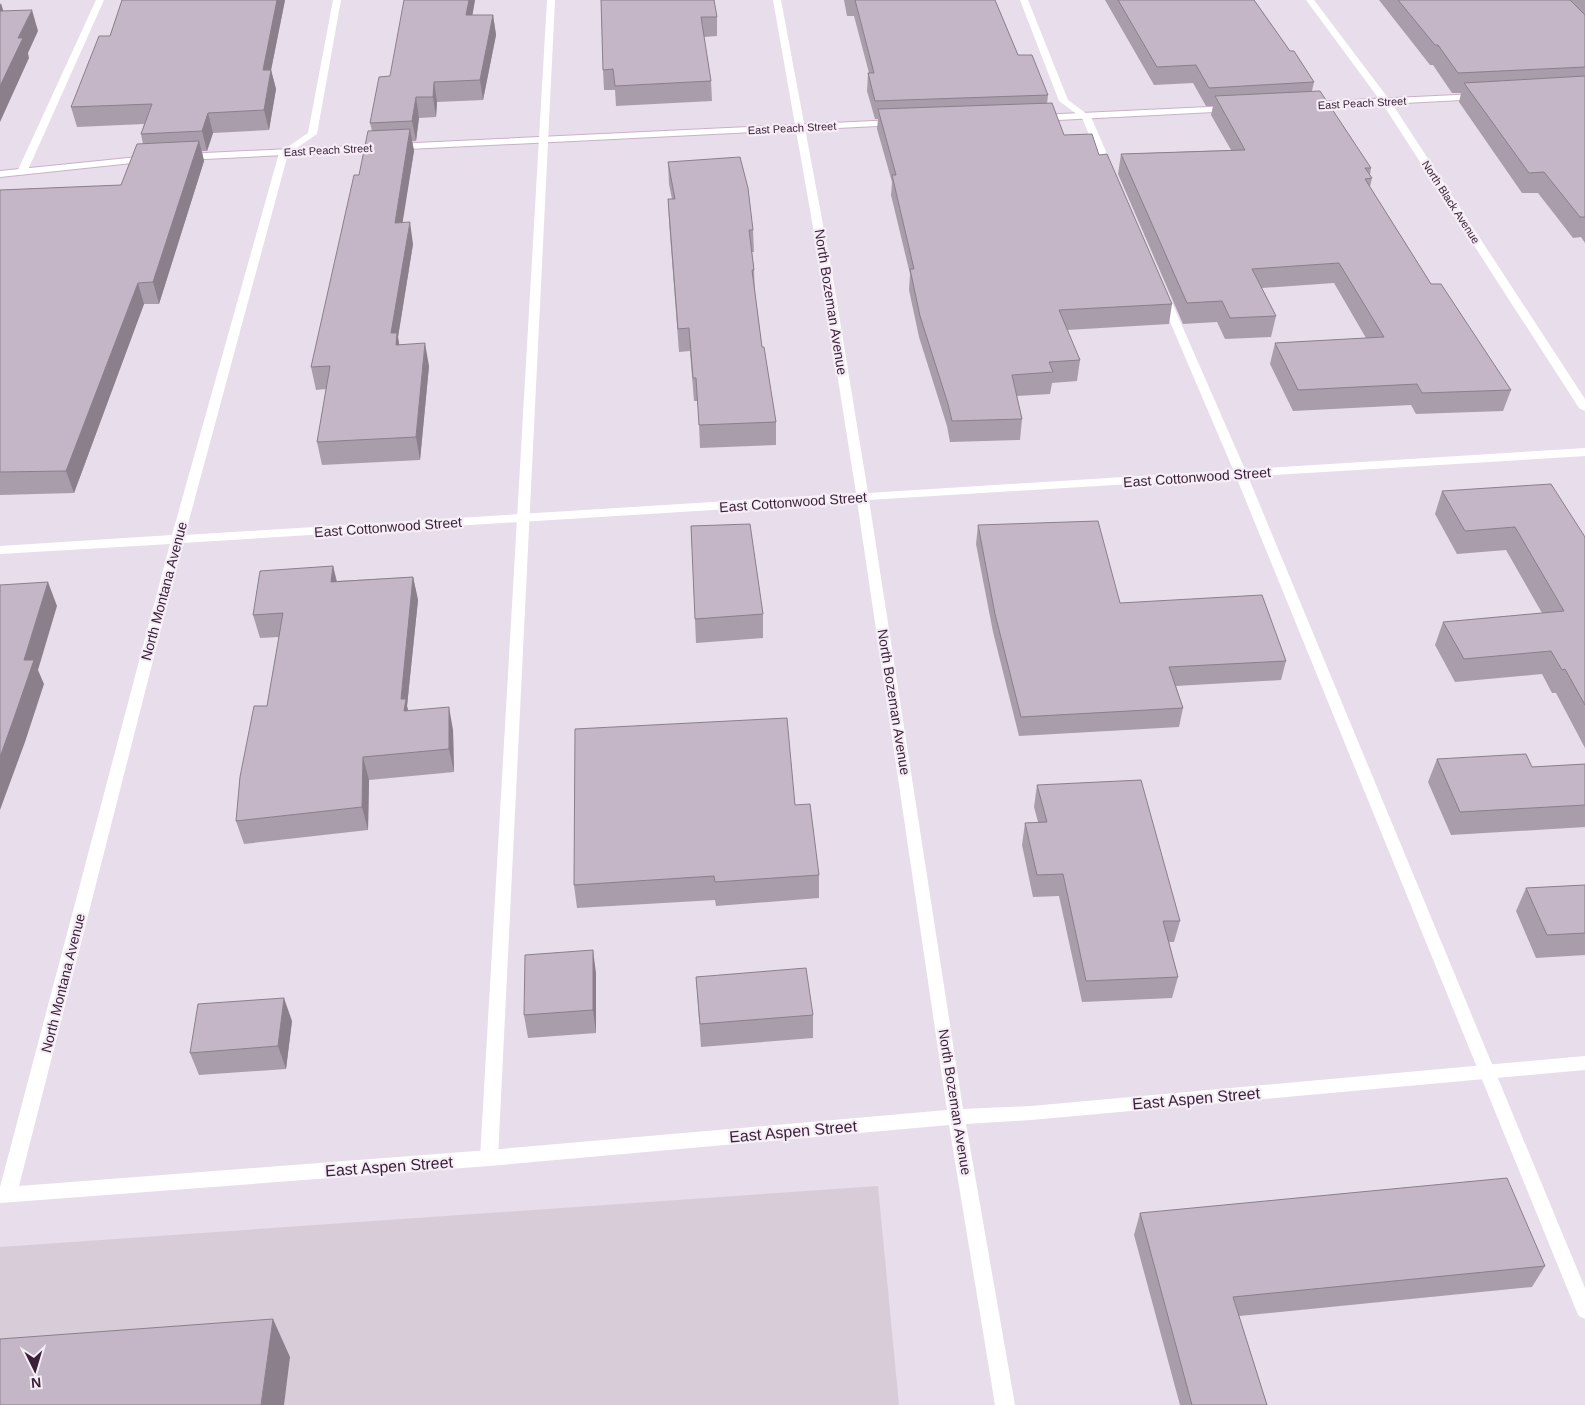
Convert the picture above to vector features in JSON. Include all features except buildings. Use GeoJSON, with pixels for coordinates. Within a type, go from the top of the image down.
{"type":"FeatureCollection","features":[{"type":"Feature","properties":{"kind":"street"},"geometry":{"type":"LineString","coordinates":[[22,172],[100,0]]}},
{"type":"Feature","properties":{"kind":"street"},"geometry":{"type":"LineString","coordinates":[[284,152],[312,134],[337,0]]}},
{"type":"Feature","properties":{"kind":"street"},"geometry":{"type":"LineString","coordinates":[[489,1158],[551,0]]}},
{"type":"Feature","properties":{"kind":"street","name":"North Bozeman Avenue"},"geometry":{"type":"LineString","coordinates":[[777,0],[802,128],[863,498],[956,1117],[1006,1405]]}},
{"type":"Feature","properties":{"kind":"street"},"geometry":{"type":"LineString","coordinates":[[1024,0],[1064,101],[1086,116],[1114,181]]}},
{"type":"Feature","properties":{"kind":"street","name":"North Black Avenue"},"geometry":{"type":"LineString","coordinates":[[1310,0],[1386,102],[1585,408]]}},
{"type":"Feature","properties":{"kind":"street","name":"East Peach Street"},"geometry":{"type":"LineString","coordinates":[[1306,105],[1485,96]]}},
{"type":"Feature","properties":{"kind":"street"},"geometry":{"type":"LineString","coordinates":[[1028,119],[1236,109]]}},
{"type":"Feature","properties":{"kind":"street","name":"East Peach Street"},"geometry":{"type":"LineString","coordinates":[[174,157],[901,123]]}},
{"type":"Feature","properties":{"kind":"street","name":"North Montana Avenue"},"geometry":{"type":"LineString","coordinates":[[4,1195],[177,540],[284,152]]}},
{"type":"Feature","properties":{"kind":"street"},"geometry":{"type":"LineString","coordinates":[[0,174],[155,158]]}},
{"type":"Feature","properties":{"kind":"street"},"geometry":{"type":"LineString","coordinates":[[1158,281],[1241,474],[1585,1310]]}},
{"type":"Feature","properties":{"kind":"street","name":"East Cottonwood Street"},"geometry":{"type":"LineString","coordinates":[[0,550],[1585,452]]}},
{"type":"Feature","properties":{"kind":"street","name":"East Aspen Street"},"geometry":{"type":"LineString","coordinates":[[4,1195],[489,1158],[956,1117],[1031,1113],[1585,1062]]}},
{"type":"Feature","properties":{"kind":"shaded area"},"geometry":{"type":"Polygon","coordinates":[[[878,1186],[899,1405],[0,1405],[0,1247],[878,1186]]]}}]}
